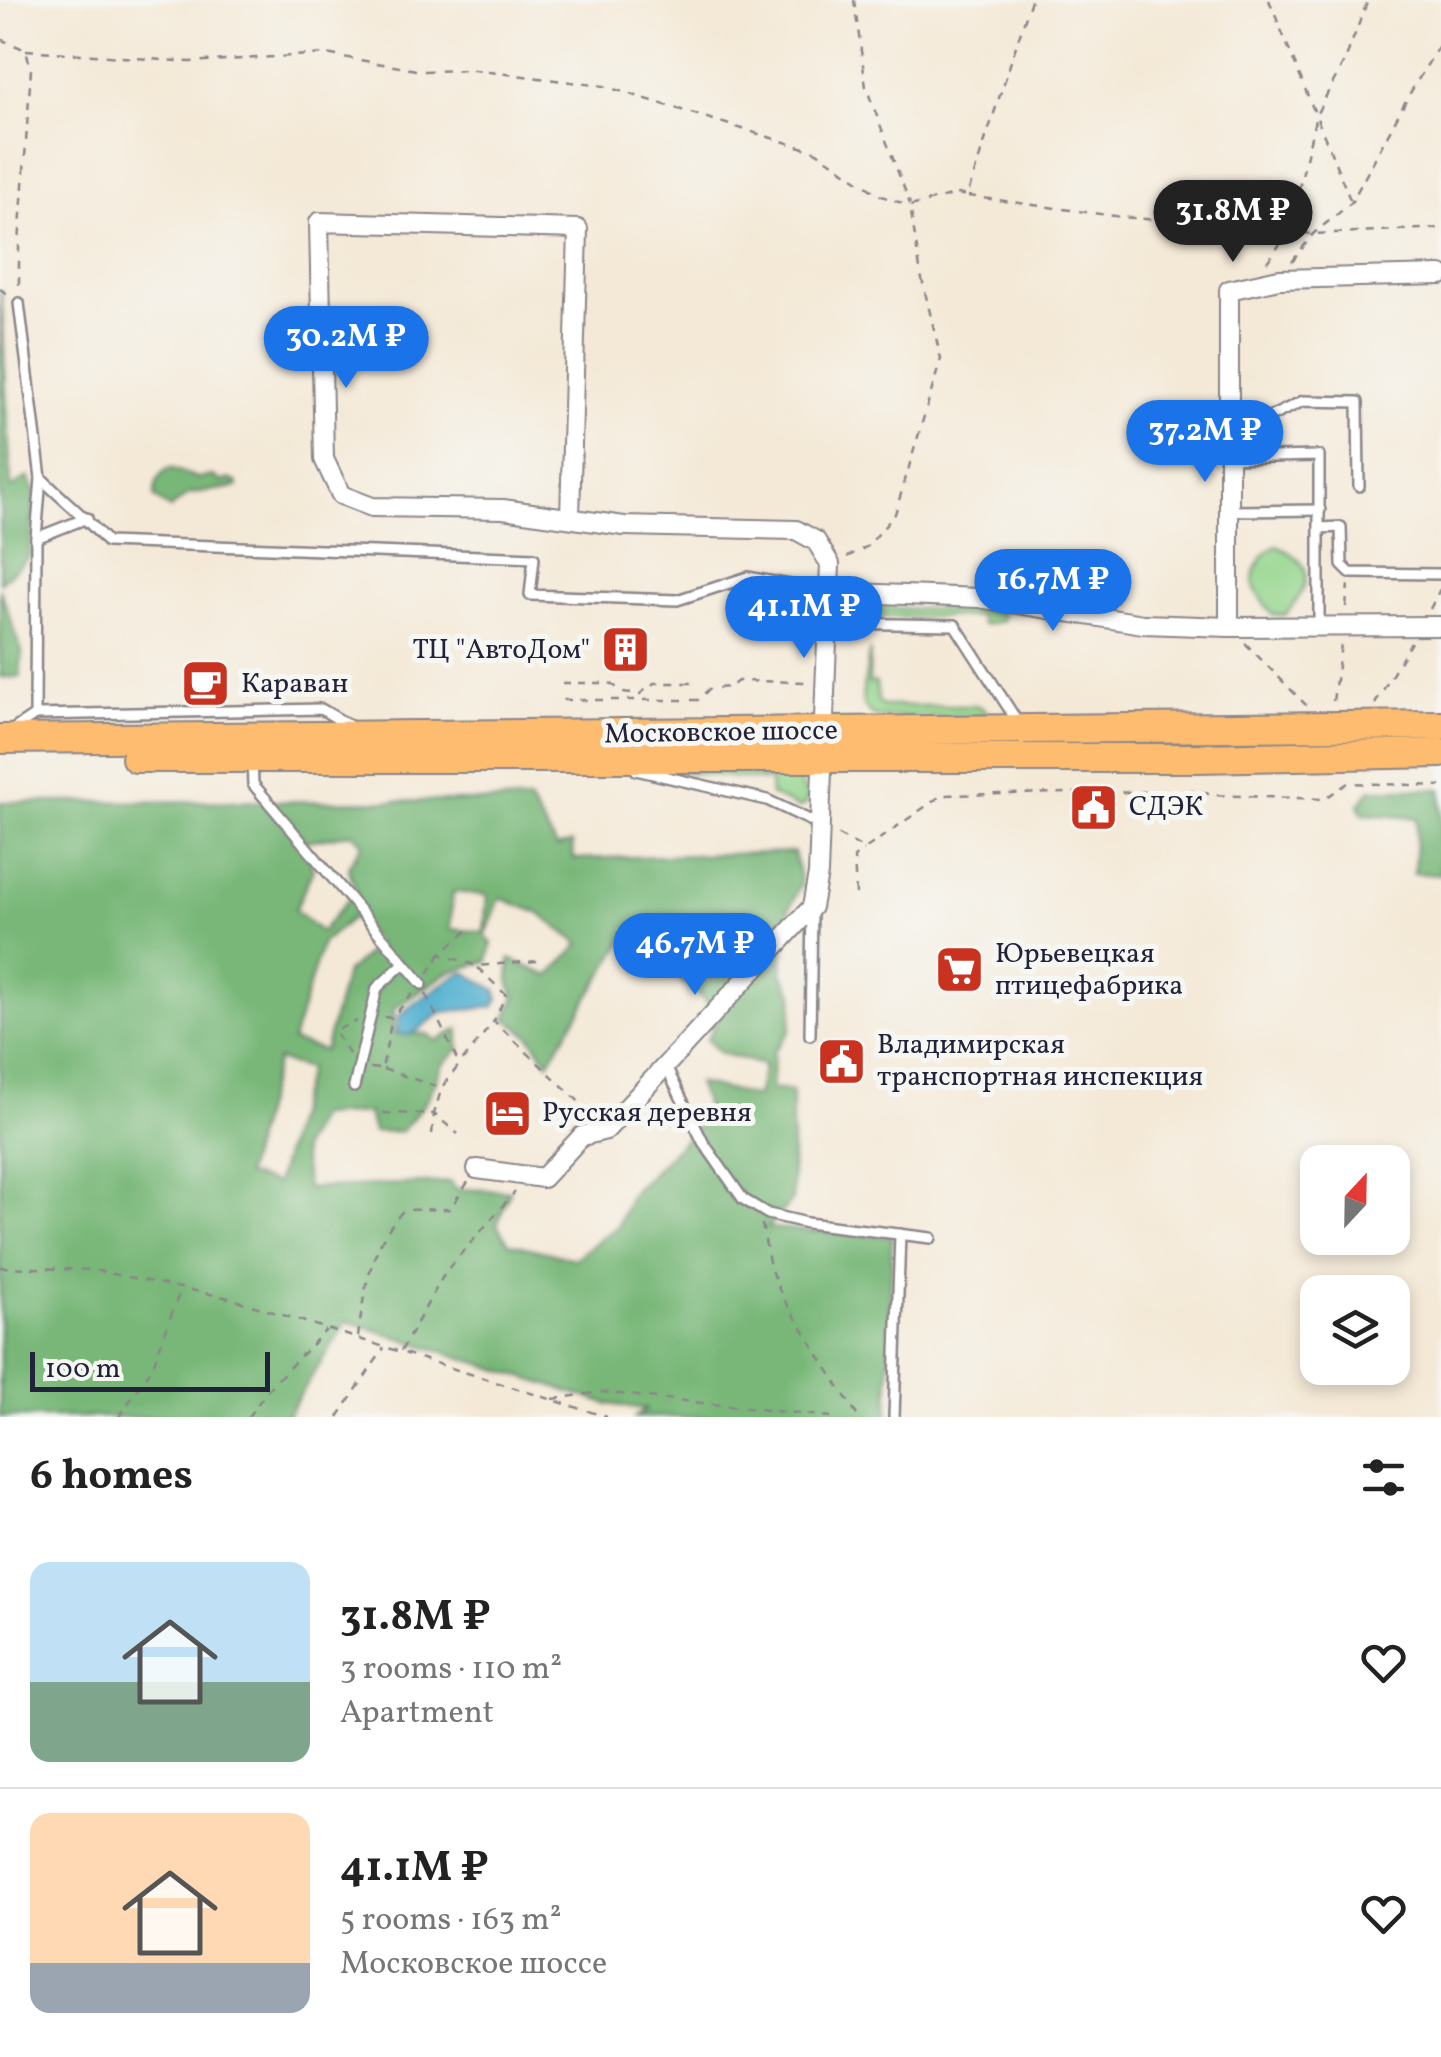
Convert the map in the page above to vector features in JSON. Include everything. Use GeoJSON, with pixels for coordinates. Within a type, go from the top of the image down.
{"type":"FeatureCollection","features":[{"type":"Feature","properties":{"kind":"highway","name":"Московское шоссе"},"geometry":{"type":"LineString","coordinates":[[0,758],[570,758],[1025,732],[1441,725]]}},
{"type":"Feature","properties":{"kind":"highway","name":"Московское шоссе"},"geometry":{"type":"LineString","coordinates":[[0,738],[370,737],[824,744],[1199,758],[1441,754]]}},
{"type":"Feature","properties":{"kind":"street"},"geometry":{"type":"LineString","coordinates":[[477,1169],[543,1178],[582,1136],[606,1130],[812,907],[818,874],[830,564],[816,541],[796,530],[624,526],[570,518],[504,508],[372,507],[341,495],[324,459],[318,222],[578,229],[570,518]]}},
{"type":"Feature","properties":{"kind":"street"},"geometry":{"type":"LineString","coordinates":[[1229,627],[1229,290],[1280,278],[1441,275]]}},
{"type":"Feature","properties":{"kind":"street"},"geometry":{"type":"LineString","coordinates":[[831,592],[978,598],[1111,620],[1229,627],[1441,626]]}},
{"type":"Feature","properties":{"kind":"lane"},"geometry":{"type":"LineString","coordinates":[[19,303],[41,478],[36,538],[35,714]]}},
{"type":"Feature","properties":{"kind":"lane"},"geometry":{"type":"LineString","coordinates":[[1264,457],[1270,418],[1303,400],[1358,402],[1359,486]]}},
{"type":"Feature","properties":{"kind":"lane"},"geometry":{"type":"LineString","coordinates":[[1229,458],[1319,456],[1319,626]]}},
{"type":"Feature","properties":{"kind":"lane"},"geometry":{"type":"LineString","coordinates":[[41,478],[76,513],[87,518],[107,542],[534,558],[530,595],[677,600],[748,577],[831,592]]}},
{"type":"Feature","properties":{"kind":"lane"},"geometry":{"type":"LineString","coordinates":[[1229,512],[1320,510]]}},
{"type":"Feature","properties":{"kind":"lane"},"geometry":{"type":"LineString","coordinates":[[36,538],[87,518]]}},
{"type":"Feature","properties":{"kind":"lane"},"geometry":{"type":"LineString","coordinates":[[1319,528],[1341,527],[1342,564],[1350,574],[1441,574]]}},
{"type":"Feature","properties":{"kind":"lane"},"geometry":{"type":"LineString","coordinates":[[829,623],[954,624],[1025,732]]}},
{"type":"Feature","properties":{"kind":"lane"},"geometry":{"type":"LineString","coordinates":[[0,738],[35,714],[321,709],[370,737]]}},
{"type":"Feature","properties":{"kind":"lane"},"geometry":{"type":"LineString","coordinates":[[252,758],[253,784],[424,988]]}},
{"type":"Feature","properties":{"kind":"lane"},"geometry":{"type":"LineString","coordinates":[[570,758],[766,800],[820,826]]}},
{"type":"Feature","properties":{"kind":"lane"},"geometry":{"type":"LineString","coordinates":[[810,1035],[812,907]]}},
{"type":"Feature","properties":{"kind":"lane"},"geometry":{"type":"LineString","coordinates":[[354,1088],[377,988],[404,963]]}},
{"type":"Feature","properties":{"kind":"lane"},"geometry":{"type":"LineString","coordinates":[[666,1065],[703,1142],[743,1199],[768,1214],[807,1223],[931,1238]]}},
{"type":"Feature","properties":{"kind":"lane"},"geometry":{"type":"LineString","coordinates":[[894,1417],[900,1234]]}},
{"type":"Feature","properties":{"kind":"path"},"geometry":{"type":"LineString","coordinates":[[830,564],[868,546],[895,514],[941,359],[910,206],[866,87],[854,0]]}},
{"type":"Feature","properties":{"kind":"path"},"geometry":{"type":"LineString","coordinates":[[967,196],[1031,0]]}},
{"type":"Feature","properties":{"kind":"path"},"geometry":{"type":"LineString","coordinates":[[1269,0],[1351,203]]}},
{"type":"Feature","properties":{"kind":"path"},"geometry":{"type":"LineString","coordinates":[[1251,286],[1289,232],[1316,115],[1345,60],[1368,0]]}},
{"type":"Feature","properties":{"kind":"path"},"geometry":{"type":"LineString","coordinates":[[0,39],[26,50],[190,62],[326,54],[422,70],[474,70],[604,86],[816,152],[879,195],[910,206],[958,194],[1122,216],[1313,234],[1441,228]]}},
{"type":"Feature","properties":{"kind":"path"},"geometry":{"type":"LineString","coordinates":[[1280,278],[1313,234],[1351,203],[1441,42]]}},
{"type":"Feature","properties":{"kind":"path"},"geometry":{"type":"LineString","coordinates":[[19,303],[19,244],[31,69],[26,50]]}},
{"type":"Feature","properties":{"kind":"path"},"geometry":{"type":"LineString","coordinates":[[1332,706],[1350,574]]}},
{"type":"Feature","properties":{"kind":"path"},"geometry":{"type":"LineString","coordinates":[[1374,706],[1441,588]]}},
{"type":"Feature","properties":{"kind":"path"},"geometry":{"type":"LineString","coordinates":[[1229,627],[1306,705]]}},
{"type":"Feature","properties":{"kind":"path"},"geometry":{"type":"LineString","coordinates":[[563,700],[698,700],[709,689],[730,688],[738,681],[826,682]]}},
{"type":"Feature","properties":{"kind":"path"},"geometry":{"type":"LineString","coordinates":[[562,683],[610,683],[634,694],[654,683],[698,683]]}},
{"type":"Feature","properties":{"kind":"path"},"geometry":{"type":"LineString","coordinates":[[633,700],[634,694]]}},
{"type":"Feature","properties":{"kind":"path"},"geometry":{"type":"LineString","coordinates":[[856,894],[854,858],[942,795],[1200,791],[1211,795],[1324,799],[1348,783],[1441,786]]}},
{"type":"Feature","properties":{"kind":"path"},"geometry":{"type":"LineString","coordinates":[[820,826],[865,848]]}},
{"type":"Feature","properties":{"kind":"path"},"geometry":{"type":"LineString","coordinates":[[466,931],[440,954],[476,966],[537,961]]}},
{"type":"Feature","properties":{"kind":"path"},"geometry":{"type":"LineString","coordinates":[[432,1134],[441,1088],[494,1022],[506,994],[476,966]]}},
{"type":"Feature","properties":{"kind":"path"},"geometry":{"type":"LineString","coordinates":[[424,988],[459,1066]]}},
{"type":"Feature","properties":{"kind":"path"},"geometry":{"type":"LineString","coordinates":[[382,1069],[392,1018]]}},
{"type":"Feature","properties":{"kind":"path"},"geometry":{"type":"LineString","coordinates":[[494,1022],[606,1130]]}},
{"type":"Feature","properties":{"kind":"path"},"geometry":{"type":"LineString","coordinates":[[358,1067],[382,1069],[441,1088]]}},
{"type":"Feature","properties":{"kind":"path"},"geometry":{"type":"LineString","coordinates":[[383,1113],[434,1114],[458,1134]]}},
{"type":"Feature","properties":{"kind":"path"},"geometry":{"type":"LineString","coordinates":[[358,1339],[365,1280],[389,1225],[404,1210],[450,1209],[477,1169]]}},
{"type":"Feature","properties":{"kind":"path"},"geometry":{"type":"LineString","coordinates":[[400,1352],[446,1271],[528,1176]]}},
{"type":"Feature","properties":{"kind":"path"},"geometry":{"type":"LineString","coordinates":[[753,1205],[782,1296],[858,1417]]}},
{"type":"Feature","properties":{"kind":"path"},"geometry":{"type":"LineString","coordinates":[[0,1267],[94,1270],[229,1298],[607,1417]]}},
{"type":"Feature","properties":{"kind":"path"},"geometry":{"type":"LineString","coordinates":[[119,1417],[153,1366],[181,1288]]}},
{"type":"Feature","properties":{"kind":"path"},"geometry":{"type":"LineString","coordinates":[[248,1417],[270,1387],[327,1329]]}},
{"type":"Feature","properties":{"kind":"path"},"geometry":{"type":"LineString","coordinates":[[338,1417],[385,1347]]}},
{"type":"Feature","properties":{"kind":"path"},"geometry":{"type":"LineString","coordinates":[[551,1400],[602,1392],[831,1417]]}},
{"type":"Feature","properties":{"kind":"green space"},"geometry":{"type":"Polygon","coordinates":[[[1,289],[11,488],[28,477],[35,492],[30,556],[0,583],[1,289]]]}},
{"type":"Feature","properties":{"kind":"green space"},"geometry":{"type":"Polygon","coordinates":[[[170,468],[197,478],[214,476],[221,482],[229,479],[238,483],[237,487],[189,494],[170,509],[154,497],[160,476],[170,468]]]}},
{"type":"Feature","properties":{"kind":"green space"},"geometry":{"type":"Polygon","coordinates":[[[1276,546],[1299,560],[1306,577],[1300,595],[1285,615],[1273,615],[1253,578],[1258,564],[1276,546]]]}},
{"type":"Feature","properties":{"kind":"green space"},"geometry":{"type":"Polygon","coordinates":[[[0,589],[22,652],[20,677],[0,677],[0,589]]]}},
{"type":"Feature","properties":{"kind":"green space"},"geometry":{"type":"Polygon","coordinates":[[[861,608],[1003,613],[1002,621],[982,625],[980,616],[862,617],[857,613],[861,608]]]}},
{"type":"Feature","properties":{"kind":"green space"},"geometry":{"type":"Polygon","coordinates":[[[870,650],[869,683],[876,683],[882,706],[979,706],[987,712],[984,716],[876,717],[862,698],[870,650]]]}},
{"type":"Feature","properties":{"kind":"green space"},"geometry":{"type":"Polygon","coordinates":[[[784,766],[795,772],[808,798],[799,808],[771,795],[770,781],[667,770],[784,766]]]}},
{"type":"Feature","properties":{"kind":"green space"},"geometry":{"type":"Polygon","coordinates":[[[1371,789],[1441,789],[1441,875],[1414,873],[1417,818],[1363,814],[1359,805],[1371,789]]]}},
{"type":"Feature","properties":{"kind":"green space"},"geometry":{"type":"Polygon","coordinates":[[[529,801],[557,847],[572,843],[574,859],[794,852],[801,883],[785,918],[782,973],[794,995],[790,1031],[774,1051],[771,1089],[792,1091],[792,1200],[768,1228],[892,1237],[888,1417],[635,1417],[646,1409],[607,1404],[347,1321],[286,1417],[0,1417],[0,802],[529,801]],[[352,833],[302,842],[313,869],[295,910],[321,932],[356,890],[348,867],[363,843],[352,833]],[[453,892],[450,929],[484,932],[487,895],[453,892]],[[500,898],[485,937],[492,943],[488,961],[447,973],[394,1009],[394,1033],[427,1034],[437,1041],[459,1029],[459,1049],[443,1064],[427,1100],[402,1131],[373,1132],[368,1113],[319,1116],[301,1149],[307,1188],[450,1182],[456,1189],[510,1191],[497,1225],[509,1243],[574,1259],[618,1226],[630,1195],[709,1115],[697,1083],[757,1097],[764,1065],[720,1053],[707,1040],[719,1016],[627,935],[548,1063],[530,1036],[506,1019],[515,997],[509,981],[510,959],[549,976],[580,944],[537,912],[500,898]],[[354,916],[322,943],[292,1041],[324,1051],[346,972],[378,945],[354,916]],[[277,1060],[245,1175],[276,1184],[308,1069],[277,1060]]]}},
{"type":"Feature","properties":{"kind":"water"},"geometry":{"type":"Polygon","coordinates":[[[465,972],[496,990],[498,999],[493,1007],[442,1012],[411,1035],[398,1034],[398,1019],[403,1013],[465,972]]]}},
{"type":"Feature","properties":{"kind":"place","name":"ТЦ \"АвтоДом\""},"geometry":{"type":"Point","coordinates":[625,650]}},
{"type":"Feature","properties":{"kind":"place","name":"Караван"},"geometry":{"type":"Point","coordinates":[206,684]}},
{"type":"Feature","properties":{"kind":"place","name":"СДЭК"},"geometry":{"type":"Point","coordinates":[1094,807]}},
{"type":"Feature","properties":{"kind":"place","name":"Юрьевецкая птицефабрика"},"geometry":{"type":"Point","coordinates":[960,970]}},
{"type":"Feature","properties":{"kind":"place","name":"Владимирская транспортная инспекция"},"geometry":{"type":"Point","coordinates":[842,1061]}},
{"type":"Feature","properties":{"kind":"place","name":"Русская деревня"},"geometry":{"type":"Point","coordinates":[507,1113]}}]}
